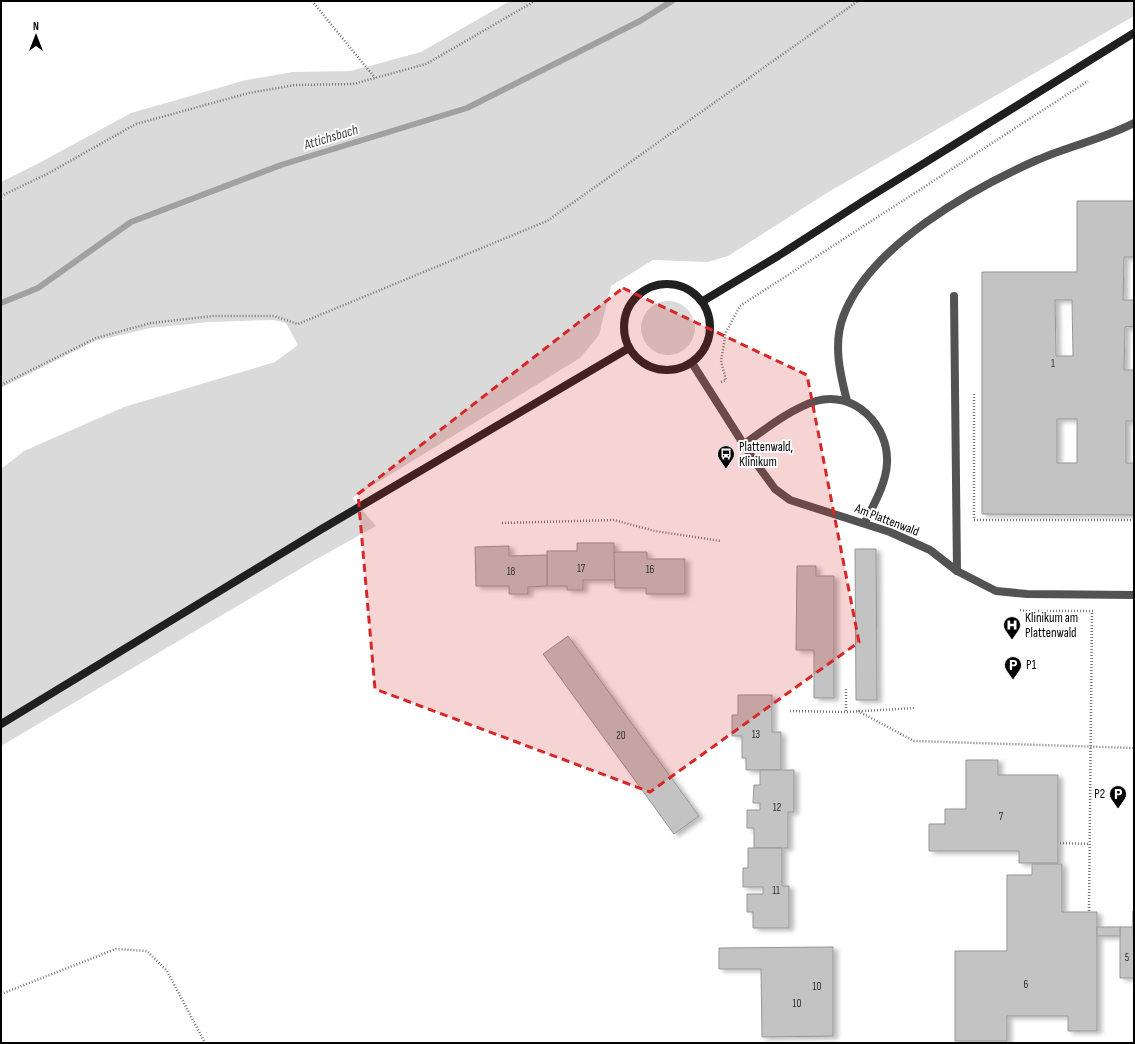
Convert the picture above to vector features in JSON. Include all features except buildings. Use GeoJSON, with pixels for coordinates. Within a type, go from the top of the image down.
{"type":"FeatureCollection","features":[{"type":"Feature","properties":{"kind":"street"},"geometry":{"type":"LineString","coordinates":[[703,301],[778,256],[1134,33]]}},
{"type":"Feature","properties":{"kind":"street"},"geometry":{"type":"LineString","coordinates":[[847,401],[841,376],[838,353],[842,318],[861,284],[890,252],[953,204],[990,182],[1039,159],[1134,123]]}},
{"type":"Feature","properties":{"kind":"street"},"geometry":{"type":"LineString","coordinates":[[661,283],[678,284],[687,288],[703,301],[710,315],[710,336],[706,347],[692,363],[676,369],[660,370],[646,364],[636,356],[630,348],[624,333],[624,318],[634,299],[644,290],[661,283]]}},
{"type":"Feature","properties":{"kind":"street"},"geometry":{"type":"LineString","coordinates":[[954,296],[956,571]]}},
{"type":"Feature","properties":{"kind":"street"},"geometry":{"type":"LineString","coordinates":[[1,724],[320,530],[630,348]]}},
{"type":"Feature","properties":{"kind":"street","name":"Am Plattenwald"},"geometry":{"type":"LineString","coordinates":[[692,363],[743,444],[775,490],[790,500],[865,522],[890,532],[930,550],[956,571],[996,591],[1027,594],[1134,595]]}},
{"type":"Feature","properties":{"kind":"street"},"geometry":{"type":"LineString","coordinates":[[743,444],[808,404],[834,398],[847,401],[863,411],[880,429],[887,450],[886,474],[865,522]]}},
{"type":"Feature","properties":{"kind":"path"},"geometry":{"type":"LineString","coordinates":[[312,1],[375,78]]}},
{"type":"Feature","properties":{"kind":"path"},"geometry":{"type":"LineString","coordinates":[[1,196],[47,174],[136,124],[249,93],[295,85],[353,84],[426,64],[535,1]]}},
{"type":"Feature","properties":{"kind":"path"},"geometry":{"type":"LineString","coordinates":[[1,385],[96,338],[151,323],[212,316],[274,316],[298,324],[547,221],[858,1]]}},
{"type":"Feature","properties":{"kind":"path"},"geometry":{"type":"LineString","coordinates":[[709,390],[726,380],[721,361],[726,332],[740,306],[1090,80]]}},
{"type":"Feature","properties":{"kind":"path"},"geometry":{"type":"LineString","coordinates":[[974,394],[974,520],[1134,520]]}},
{"type":"Feature","properties":{"kind":"path"},"geometry":{"type":"LineString","coordinates":[[502,523],[614,520],[654,531],[721,541]]}},
{"type":"Feature","properties":{"kind":"path"},"geometry":{"type":"LineString","coordinates":[[1089,911],[1092,611]]}},
{"type":"Feature","properties":{"kind":"path"},"geometry":{"type":"LineString","coordinates":[[846,689],[846,712]]}},
{"type":"Feature","properties":{"kind":"path"},"geometry":{"type":"LineString","coordinates":[[790,711],[846,712],[915,708]]}},
{"type":"Feature","properties":{"kind":"path"},"geometry":{"type":"LineString","coordinates":[[858,711],[914,741],[1091,748],[1134,748]]}},
{"type":"Feature","properties":{"kind":"path"},"geometry":{"type":"LineString","coordinates":[[1060,843],[1090,844]]}},
{"type":"Feature","properties":{"kind":"path"},"geometry":{"type":"LineString","coordinates":[[1,994],[116,949],[147,952],[167,971],[205,1043]]}},
{"type":"Feature","properties":{"kind":"highlighted area"},"geometry":{"type":"Polygon","coordinates":[[[623,288],[807,375],[859,642],[650,792],[375,689],[358,494],[623,288]]]}},
{"type":"Feature","properties":{"kind":"shaded area"},"geometry":{"type":"Polygon","coordinates":[[[510,1],[1134,1],[1134,16],[830,191],[728,256],[708,262],[653,260],[611,286],[599,335],[580,358],[352,498],[376,526],[315,560],[1,746],[1,469],[24,451],[124,407],[275,362],[298,345],[286,323],[273,320],[209,322],[150,328],[95,341],[1,388],[1,182],[131,113],[246,80],[293,72],[351,71],[421,52],[510,1]]]}},
{"type":"Feature","properties":{"kind":"shaded area"},"geometry":{"type":"Polygon","coordinates":[[[663,301],[673,301],[683,305],[691,313],[695,323],[695,333],[691,343],[683,351],[673,355],[663,355],[653,351],[645,343],[641,333],[641,323],[645,313],[653,305],[663,301]]]}},
{"type":"Feature","properties":{"kind":"waterway","name":"Attichsbach"},"geometry":{"type":"LineString","coordinates":[[1,303],[38,288],[131,222],[281,165],[467,108],[640,21],[672,1]]}},
{"type":"Feature","properties":{"kind":"place","name":"Plattenwald, Klinikum"},"geometry":{"type":"Point","coordinates":[726,469]}},
{"type":"Feature","properties":{"kind":"place","name":"Klinikum am Plattenwald"},"geometry":{"type":"Point","coordinates":[1012,640]}},
{"type":"Feature","properties":{"kind":"place","name":"P1"},"geometry":{"type":"Point","coordinates":[1013,680]}},
{"type":"Feature","properties":{"kind":"place","name":"P2"},"geometry":{"type":"Point","coordinates":[1118,809]}}]}
